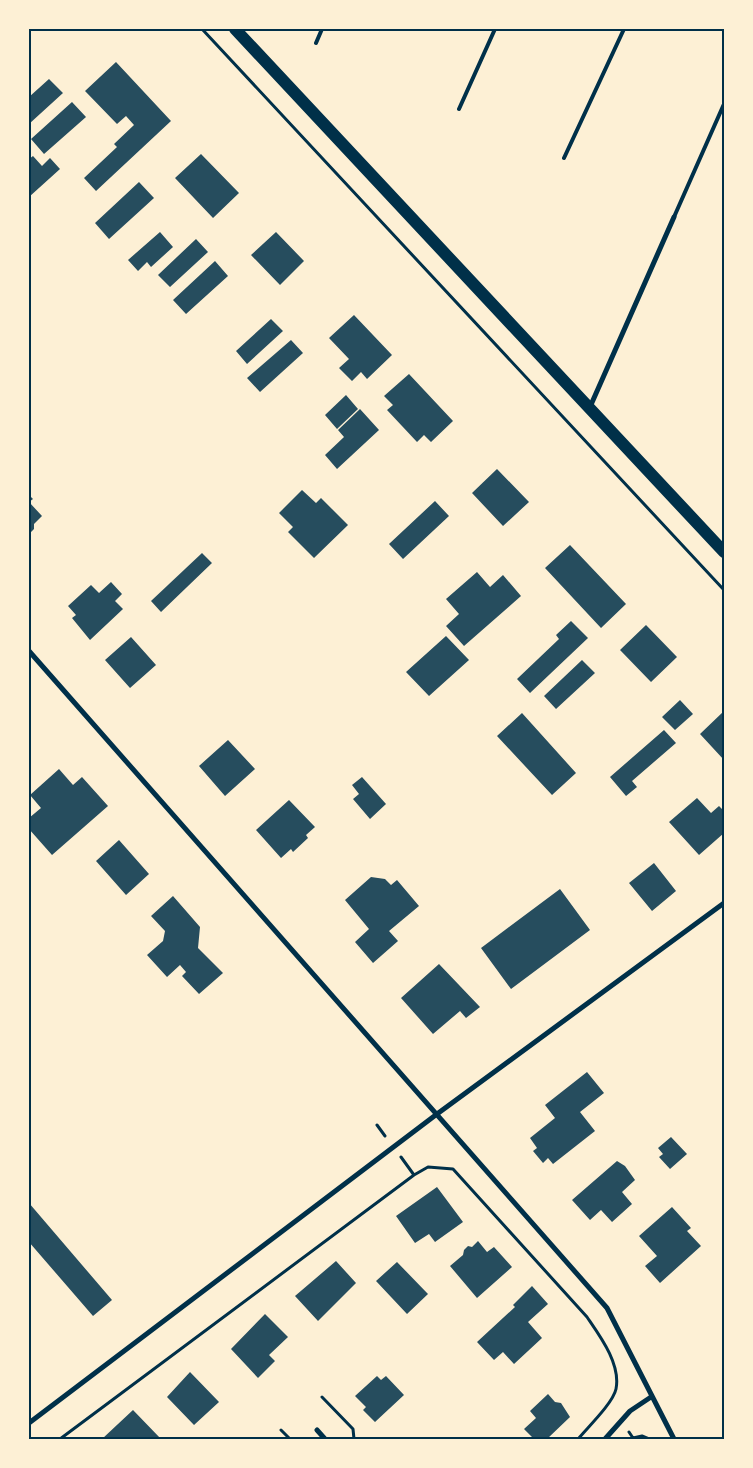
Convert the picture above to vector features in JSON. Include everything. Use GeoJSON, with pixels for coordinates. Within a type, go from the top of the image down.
{"type":"FeatureCollection","features":[{"type":"Feature","properties":{"kind":"main road"},"geometry":{"type":"LineString","coordinates":[[235,29],[724,552]]}},
{"type":"Feature","properties":{"kind":"street"},"geometry":{"type":"LineString","coordinates":[[590,408],[674,217]]}},
{"type":"Feature","properties":{"kind":"street"},"geometry":{"type":"LineString","coordinates":[[29,651],[607,1308],[674,1439]]}},
{"type":"Feature","properties":{"kind":"street"},"geometry":{"type":"LineString","coordinates":[[29,1422],[437,1114],[724,902]]}},
{"type":"Feature","properties":{"kind":"street"},"geometry":{"type":"LineString","coordinates":[[605,1439],[630,1411],[651,1397]]}},
{"type":"Feature","properties":{"kind":"street"},"geometry":{"type":"LineString","coordinates":[[317,1430],[325,1439]]}},
{"type":"Feature","properties":{"kind":"lane"},"geometry":{"type":"LineString","coordinates":[[316,43],[322,29]]}},
{"type":"Feature","properties":{"kind":"lane"},"geometry":{"type":"LineString","coordinates":[[460,109],[495,29]]}},
{"type":"Feature","properties":{"kind":"lane"},"geometry":{"type":"LineString","coordinates":[[564,158],[624,29]]}},
{"type":"Feature","properties":{"kind":"lane"},"geometry":{"type":"LineString","coordinates":[[674,217],[724,104]]}},
{"type":"Feature","properties":{"kind":"path"},"geometry":{"type":"LineString","coordinates":[[202,29],[724,590]]}},
{"type":"Feature","properties":{"kind":"path"},"geometry":{"type":"LineString","coordinates":[[377,1125],[414,1175]]}},
{"type":"Feature","properties":{"kind":"path"},"geometry":{"type":"LineString","coordinates":[[60,1439],[414,1175],[428,1167],[453,1169],[587,1317],[601,1338],[614,1369],[616,1389],[612,1398],[578,1439]]}},
{"type":"Feature","properties":{"kind":"path"},"geometry":{"type":"LineString","coordinates":[[322,1397],[353,1429],[354,1439]]}},
{"type":"Feature","properties":{"kind":"path"},"geometry":{"type":"LineString","coordinates":[[281,1430],[290,1439]]}},
{"type":"Feature","properties":{"kind":"building"},"geometry":{"type":"Polygon","coordinates":[[[116,62],[171,121],[96,191],[84,178],[117,147],[114,144],[134,125],[126,116],[117,124],[85,91],[116,62]]]}},
{"type":"Feature","properties":{"kind":"building"},"geometry":{"type":"Polygon","coordinates":[[[49,79],[63,93],[29,124],[29,97],[49,79]]]}},
{"type":"Feature","properties":{"kind":"building"},"geometry":{"type":"Polygon","coordinates":[[[72,102],[86,117],[44,154],[31,139],[72,102]]]}},
{"type":"Feature","properties":{"kind":"building"},"geometry":{"type":"Polygon","coordinates":[[[201,154],[239,193],[213,218],[175,178],[201,154]]]}},
{"type":"Feature","properties":{"kind":"building"},"geometry":{"type":"Polygon","coordinates":[[[33,156],[42,166],[50,158],[60,169],[29,197],[29,159],[33,156]]]}},
{"type":"Feature","properties":{"kind":"building"},"geometry":{"type":"Polygon","coordinates":[[[139,182],[154,198],[109,239],[95,223],[139,182]]]}},
{"type":"Feature","properties":{"kind":"building"},"geometry":{"type":"Polygon","coordinates":[[[160,232],[173,247],[151,267],[147,262],[138,271],[128,260],[160,232]]]}},
{"type":"Feature","properties":{"kind":"building"},"geometry":{"type":"Polygon","coordinates":[[[276,232],[304,261],[280,285],[251,255],[276,232]]]}},
{"type":"Feature","properties":{"kind":"building"},"geometry":{"type":"Polygon","coordinates":[[[196,239],[208,252],[170,287],[158,275],[196,239]]]}},
{"type":"Feature","properties":{"kind":"building"},"geometry":{"type":"Polygon","coordinates":[[[215,261],[228,276],[186,314],[173,300],[215,261]]]}},
{"type":"Feature","properties":{"kind":"building"},"geometry":{"type":"Polygon","coordinates":[[[354,315],[392,355],[367,379],[361,372],[352,381],[339,368],[349,359],[329,338],[354,315]]]}},
{"type":"Feature","properties":{"kind":"building"},"geometry":{"type":"Polygon","coordinates":[[[271,319],[283,331],[247,364],[236,351],[271,319]]]}},
{"type":"Feature","properties":{"kind":"building"},"geometry":{"type":"Polygon","coordinates":[[[291,340],[303,353],[260,392],[247,378],[291,340]]]}},
{"type":"Feature","properties":{"kind":"building"},"geometry":{"type":"Polygon","coordinates":[[[409,374],[453,421],[431,442],[424,435],[417,442],[387,410],[393,405],[384,396],[409,374]]]}},
{"type":"Feature","properties":{"kind":"building"},"geometry":{"type":"Polygon","coordinates":[[[346,395],[358,409],[337,429],[325,415],[346,395]]]}},
{"type":"Feature","properties":{"kind":"building"},"geometry":{"type":"Polygon","coordinates":[[[360,409],[379,430],[337,469],[325,455],[344,437],[338,430],[360,409]]]}},
{"type":"Feature","properties":{"kind":"building"},"geometry":{"type":"Polygon","coordinates":[[[497,469],[529,502],[503,526],[472,493],[497,469]]]}},
{"type":"Feature","properties":{"kind":"building"},"geometry":{"type":"Polygon","coordinates":[[[302,490],[316,503],[321,498],[348,525],[314,558],[288,532],[293,527],[279,513],[302,490]]]}},
{"type":"Feature","properties":{"kind":"building"},"geometry":{"type":"Polygon","coordinates":[[[435,501],[449,516],[403,559],[389,544],[435,501]]]}},
{"type":"Feature","properties":{"kind":"building"},"geometry":{"type":"Polygon","coordinates":[[[29,502],[42,516],[34,524],[34,529],[29,534],[29,502]]]}},
{"type":"Feature","properties":{"kind":"building"},"geometry":{"type":"Polygon","coordinates":[[[570,545],[626,604],[601,628],[545,568],[570,545]]]}},
{"type":"Feature","properties":{"kind":"building"},"geometry":{"type":"Polygon","coordinates":[[[202,553],[212,563],[161,612],[151,601],[202,553]]]}},
{"type":"Feature","properties":{"kind":"building"},"geometry":{"type":"Polygon","coordinates":[[[477,572],[490,587],[503,575],[521,596],[464,646],[446,626],[459,614],[446,599],[477,572]]]}},
{"type":"Feature","properties":{"kind":"building"},"geometry":{"type":"Polygon","coordinates":[[[111,582],[122,594],[115,601],[123,609],[90,640],[72,618],[76,615],[68,606],[91,585],[99,593],[111,582]]]}},
{"type":"Feature","properties":{"kind":"building"},"geometry":{"type":"Polygon","coordinates":[[[571,621],[588,638],[530,693],[517,679],[559,639],[556,635],[571,621]]]}},
{"type":"Feature","properties":{"kind":"building"},"geometry":{"type":"Polygon","coordinates":[[[646,625],[677,657],[651,682],[620,650],[646,625]]]}},
{"type":"Feature","properties":{"kind":"building"},"geometry":{"type":"Polygon","coordinates":[[[446,636],[469,660],[429,696],[406,672],[446,636]]]}},
{"type":"Feature","properties":{"kind":"building"},"geometry":{"type":"Polygon","coordinates":[[[131,637],[156,665],[130,688],[105,660],[131,637]]]}},
{"type":"Feature","properties":{"kind":"building"},"geometry":{"type":"Polygon","coordinates":[[[582,660],[595,673],[556,709],[544,696],[582,660]]]}},
{"type":"Feature","properties":{"kind":"building"},"geometry":{"type":"Polygon","coordinates":[[[680,700],[693,714],[675,730],[662,717],[680,700]]]}},
{"type":"Feature","properties":{"kind":"building"},"geometry":{"type":"Polygon","coordinates":[[[724,711],[724,760],[700,734],[724,711]]]}},
{"type":"Feature","properties":{"kind":"building"},"geometry":{"type":"Polygon","coordinates":[[[522,713],[576,773],[552,795],[497,736],[522,713]]]}},
{"type":"Feature","properties":{"kind":"building"},"geometry":{"type":"Polygon","coordinates":[[[664,730],[676,743],[632,781],[637,787],[626,796],[610,777],[664,730]]]}},
{"type":"Feature","properties":{"kind":"building"},"geometry":{"type":"Polygon","coordinates":[[[228,740],[255,769],[225,796],[199,766],[228,740]]]}},
{"type":"Feature","properties":{"kind":"building"},"geometry":{"type":"Polygon","coordinates":[[[59,769],[73,785],[82,777],[108,806],[52,855],[29,829],[29,818],[41,808],[30,795],[59,769]]]}},
{"type":"Feature","properties":{"kind":"building"},"geometry":{"type":"Polygon","coordinates":[[[362,777],[386,804],[370,819],[353,799],[359,794],[352,785],[362,777]]]}},
{"type":"Feature","properties":{"kind":"building"},"geometry":{"type":"Polygon","coordinates":[[[697,798],[711,813],[719,806],[724,811],[724,833],[699,855],[669,822],[697,798]]]}},
{"type":"Feature","properties":{"kind":"building"},"geometry":{"type":"Polygon","coordinates":[[[289,800],[315,827],[306,835],[308,838],[293,852],[291,849],[281,858],[256,830],[289,800]]]}},
{"type":"Feature","properties":{"kind":"building"},"geometry":{"type":"Polygon","coordinates":[[[119,840],[149,874],[126,895],[96,861],[119,840]]]}},
{"type":"Feature","properties":{"kind":"building"},"geometry":{"type":"Polygon","coordinates":[[[654,863],[676,891],[652,911],[629,883],[654,863]]]}},
{"type":"Feature","properties":{"kind":"building"},"geometry":{"type":"Polygon","coordinates":[[[371,877],[385,879],[391,885],[397,880],[419,906],[389,931],[398,941],[373,963],[355,942],[369,929],[345,900],[371,877]]]}},
{"type":"Feature","properties":{"kind":"building"},"geometry":{"type":"Polygon","coordinates":[[[560,889],[590,930],[511,989],[481,948],[560,889]]]}},
{"type":"Feature","properties":{"kind":"building"},"geometry":{"type":"Polygon","coordinates":[[[173,896],[200,927],[198,948],[223,973],[199,994],[182,976],[186,972],[180,965],[167,977],[147,955],[163,941],[165,931],[151,916],[173,896]]]}},
{"type":"Feature","properties":{"kind":"building"},"geometry":{"type":"Polygon","coordinates":[[[439,964],[480,1007],[466,1018],[460,1011],[433,1034],[401,998],[439,964]]]}},
{"type":"Feature","properties":{"kind":"building"},"geometry":{"type":"Polygon","coordinates":[[[587,1072],[604,1093],[580,1112],[595,1131],[553,1164],[548,1158],[543,1163],[533,1151],[537,1148],[530,1138],[555,1118],[545,1105],[587,1072]]]}},
{"type":"Feature","properties":{"kind":"building"},"geometry":{"type":"Polygon","coordinates":[[[671,1137],[687,1154],[670,1169],[659,1157],[663,1154],[658,1148],[671,1137]]]}},
{"type":"Feature","properties":{"kind":"building"},"geometry":{"type":"Polygon","coordinates":[[[617,1161],[625,1166],[635,1180],[622,1192],[632,1204],[612,1222],[601,1210],[590,1220],[572,1200],[617,1161]]]}},
{"type":"Feature","properties":{"kind":"building"},"geometry":{"type":"Polygon","coordinates":[[[437,1187],[463,1222],[435,1242],[429,1234],[415,1243],[396,1216],[437,1187]]]}},
{"type":"Feature","properties":{"kind":"building"},"geometry":{"type":"Polygon","coordinates":[[[29,1203],[112,1300],[93,1316],[29,1242],[29,1203]]]}},
{"type":"Feature","properties":{"kind":"building"},"geometry":{"type":"Polygon","coordinates":[[[672,1207],[691,1228],[687,1231],[701,1246],[660,1283],[645,1266],[657,1256],[639,1236],[672,1207]]]}},
{"type":"Feature","properties":{"kind":"building"},"geometry":{"type":"Polygon","coordinates":[[[478,1241],[487,1252],[494,1247],[512,1267],[477,1298],[450,1266],[463,1255],[464,1250],[468,1246],[472,1247],[478,1241]]]}},
{"type":"Feature","properties":{"kind":"building"},"geometry":{"type":"Polygon","coordinates":[[[336,1261],[356,1283],[318,1321],[295,1296],[336,1261]]]}},
{"type":"Feature","properties":{"kind":"building"},"geometry":{"type":"Polygon","coordinates":[[[397,1262],[428,1294],[407,1314],[376,1281],[397,1262]]]}},
{"type":"Feature","properties":{"kind":"building"},"geometry":{"type":"Polygon","coordinates":[[[532,1286],[548,1304],[528,1322],[542,1338],[514,1364],[503,1352],[494,1360],[477,1342],[515,1307],[513,1305],[532,1286]]]}},
{"type":"Feature","properties":{"kind":"building"},"geometry":{"type":"Polygon","coordinates":[[[265,1314],[288,1337],[269,1355],[275,1361],[258,1378],[231,1349],[265,1314]]]}},
{"type":"Feature","properties":{"kind":"building"},"geometry":{"type":"Polygon","coordinates":[[[190,1372],[219,1402],[194,1425],[167,1397],[190,1372]]]}},
{"type":"Feature","properties":{"kind":"building"},"geometry":{"type":"Polygon","coordinates":[[[377,1376],[381,1380],[386,1376],[404,1395],[375,1422],[363,1410],[366,1407],[355,1396],[377,1376]]]}},
{"type":"Feature","properties":{"kind":"building"},"geometry":{"type":"Polygon","coordinates":[[[548,1394],[555,1402],[561,1403],[570,1417],[547,1439],[534,1439],[524,1429],[536,1418],[530,1411],[548,1394]]]}},
{"type":"Feature","properties":{"kind":"building"},"geometry":{"type":"Polygon","coordinates":[[[133,1410],[161,1439],[102,1439],[118,1424],[133,1410]]]}}]}
